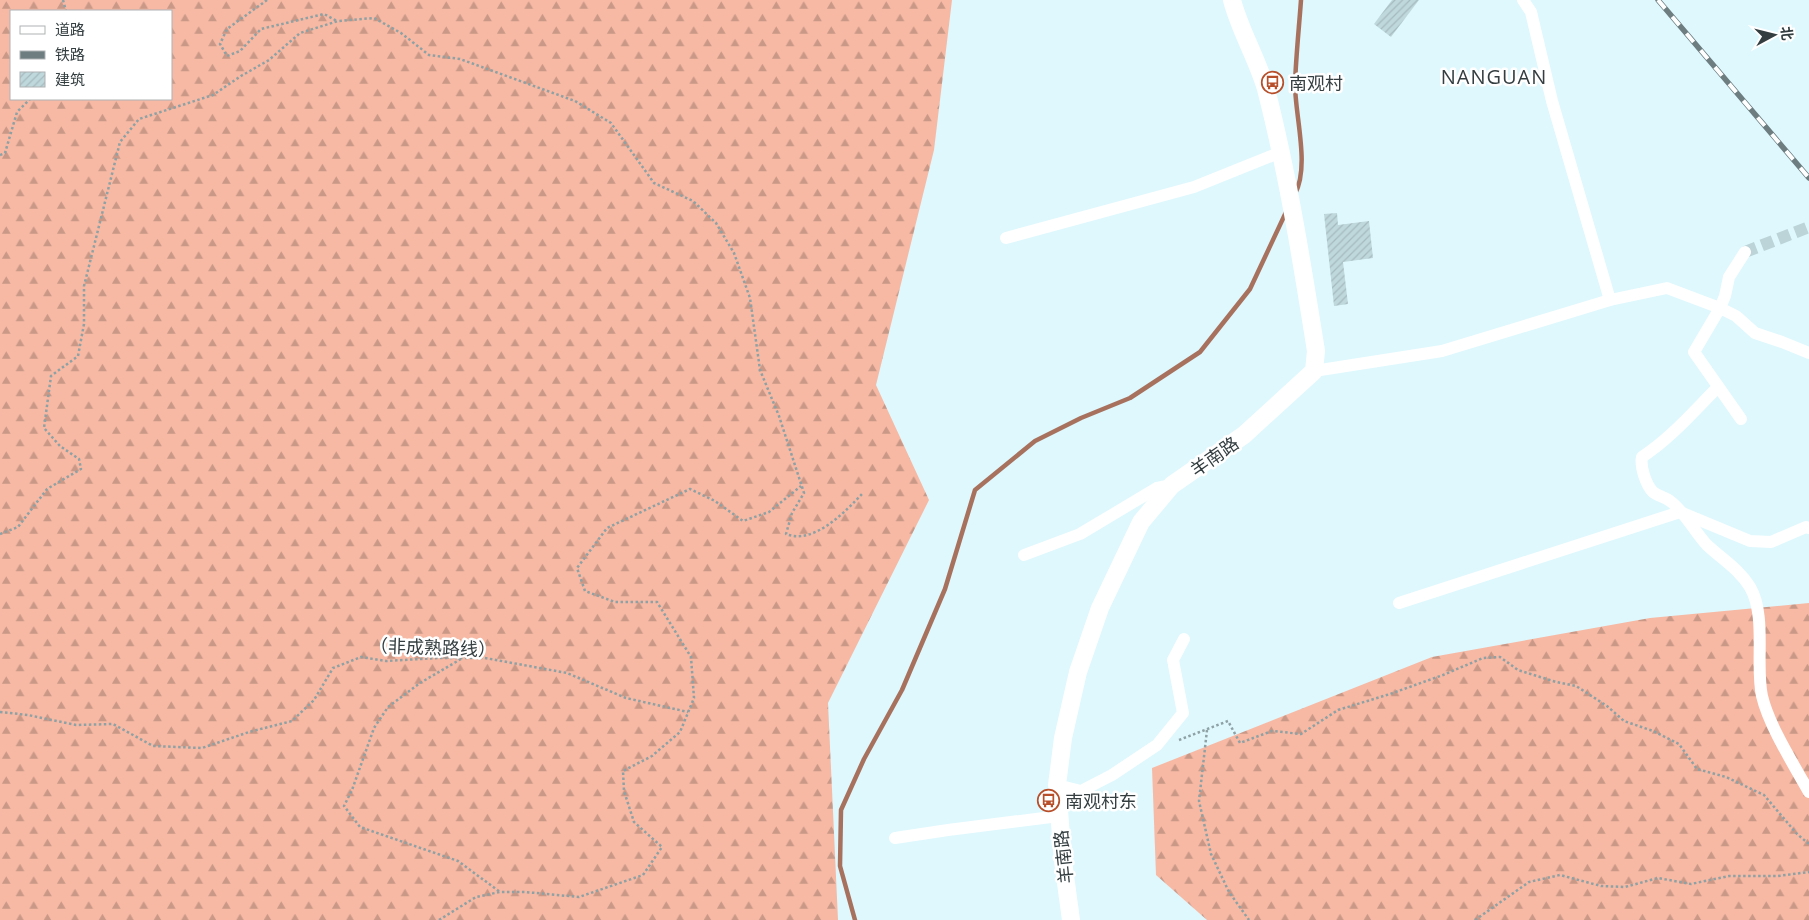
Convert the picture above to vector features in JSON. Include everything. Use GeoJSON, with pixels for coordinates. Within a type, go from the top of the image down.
{"type":"FeatureCollection","features":[{"type":"Feature","properties":{"kind":"street"},"geometry":{"type":"LineString","coordinates":[[1232,0],[1243,33],[1254,52],[1281,152],[1316,351],[1314,371],[1442,351],[1610,300],[1667,288],[1736,316],[1755,333],[1809,353]]}},
{"type":"Feature","properties":{"kind":"street"},"geometry":{"type":"LineString","coordinates":[[1523,0],[1531,12],[1552,101],[1610,300]]}},
{"type":"Feature","properties":{"kind":"street"},"geometry":{"type":"LineString","coordinates":[[1006,238],[1194,187],[1281,152]]}},
{"type":"Feature","properties":{"kind":"street"},"geometry":{"type":"LineString","coordinates":[[1741,420],[1694,352],[1720,308],[1725,296],[1729,276],[1745,252]]}},
{"type":"Feature","properties":{"kind":"street","name":"羊南路"},"geometry":{"type":"LineString","coordinates":[[1071,920],[1063,861],[1057,785],[1063,738],[1078,672],[1100,608],[1141,522],[1172,485],[1244,435],[1314,371]]}},
{"type":"Feature","properties":{"kind":"street"},"geometry":{"type":"LineString","coordinates":[[1718,387],[1660,445],[1642,457],[1640,467],[1653,492],[1671,501],[1707,544],[1738,572],[1751,589],[1760,632],[1762,695],[1776,729],[1809,792]]}},
{"type":"Feature","properties":{"kind":"street"},"geometry":{"type":"LineString","coordinates":[[1024,555],[1080,534],[1157,488],[1172,485]]}},
{"type":"Feature","properties":{"kind":"street"},"geometry":{"type":"LineString","coordinates":[[1399,603],[1680,512],[1750,541],[1772,542],[1806,527],[1809,528]]}},
{"type":"Feature","properties":{"kind":"street"},"geometry":{"type":"LineString","coordinates":[[1057,785],[1081,790],[1112,775],[1157,745],[1183,713],[1173,660],[1184,639]]}},
{"type":"Feature","properties":{"kind":"street"},"geometry":{"type":"LineString","coordinates":[[895,838],[1059,816]]}},
{"type":"Feature","properties":{"kind":"path"},"geometry":{"type":"LineString","coordinates":[[267,0],[227,30],[220,44],[227,56],[240,51],[261,29],[324,14],[338,22]]}},
{"type":"Feature","properties":{"kind":"path"},"geometry":{"type":"LineString","coordinates":[[0,534],[18,527],[47,489],[81,469],[79,460],[60,446],[44,428],[51,376],[78,356],[84,324],[84,286],[120,142],[139,119],[213,95],[269,60],[300,33],[338,22],[374,18],[401,33],[429,55],[460,59],[575,101],[611,123],[654,183],[693,201],[699,206],[716,223],[734,253],[750,298],[760,370],[779,416],[804,493],[792,514],[786,534],[794,538],[815,534],[850,507],[863,494]]}},
{"type":"Feature","properties":{"kind":"path"},"geometry":{"type":"LineString","coordinates":[[0,155],[5,153],[17,112],[29,100]]}},
{"type":"Feature","properties":{"kind":"path"},"geometry":{"type":"LineString","coordinates":[[439,920],[476,897],[500,892],[525,892],[579,897],[642,876],[662,847],[634,822],[624,791],[623,771],[652,756],[680,732],[694,698],[691,658],[657,602],[615,602],[585,591],[577,568],[607,528],[690,489],[715,501],[743,521],[769,512],[802,486]]}},
{"type":"Feature","properties":{"kind":"path","name":"（非成熟路线）"},"geometry":{"type":"LineString","coordinates":[[0,712],[28,715],[76,725],[113,724],[153,746],[202,748],[249,732],[292,721],[314,700],[332,668],[361,657],[386,661],[485,658],[567,673],[626,698],[688,712]]}},
{"type":"Feature","properties":{"kind":"path"},"geometry":{"type":"LineString","coordinates":[[1157,745],[1185,738],[1228,721],[1240,743],[1272,731],[1301,734],[1338,710],[1390,694],[1483,658],[1500,657],[1518,670],[1576,686],[1607,706],[1624,721],[1653,731],[1679,744],[1697,768],[1726,776],[1764,796],[1797,834],[1809,844]]}},
{"type":"Feature","properties":{"kind":"path"},"geometry":{"type":"LineString","coordinates":[[462,658],[420,684],[388,707],[374,728],[352,790],[344,806],[360,827],[458,861],[500,892]]}},
{"type":"Feature","properties":{"kind":"path"},"geometry":{"type":"LineString","coordinates":[[1207,730],[1199,801],[1211,854],[1229,892],[1249,920]]}},
{"type":"Feature","properties":{"kind":"path"},"geometry":{"type":"LineString","coordinates":[[1475,920],[1529,882],[1560,875],[1601,886],[1625,887],[1658,878],[1691,884],[1729,876],[1778,876],[1809,872]]}},
{"type":"Feature","properties":{"kind":"green space"},"geometry":{"type":"Polygon","coordinates":[[[0,0],[952,0],[934,150],[876,385],[929,500],[828,703],[838,920],[0,920],[0,0]]]}},
{"type":"Feature","properties":{"kind":"green space"},"geometry":{"type":"Polygon","coordinates":[[[1809,603],[1809,920],[1207,920],[1156,875],[1152,768],[1432,657],[1650,618],[1809,603]]]}},
{"type":"Feature","properties":{"kind":"building"},"geometry":{"type":"Polygon","coordinates":[[[1392,0],[1419,0],[1391,37],[1374,24],[1392,0]]]}},
{"type":"Feature","properties":{"kind":"building"},"geometry":{"type":"Polygon","coordinates":[[[1337,213],[1338,225],[1369,221],[1373,258],[1343,262],[1348,304],[1334,306],[1324,214],[1337,213]]]}},
{"type":"Feature","properties":{"kind":"waterway"},"geometry":{"type":"LineString","coordinates":[[1295,194],[1299,183],[1302,155],[1295,84],[1301,0]]}},
{"type":"Feature","properties":{"kind":"waterway"},"geometry":{"type":"LineString","coordinates":[[855,920],[840,866],[841,810],[864,759],[902,690],[945,589],[975,490],[1035,441],[1081,418],[1130,398],[1200,352],[1250,289],[1287,210]]}},
{"type":"Feature","properties":{"kind":"tunnel"},"geometry":{"type":"LineString","coordinates":[[1745,252],[1809,227]]}},
{"type":"Feature","properties":{"kind":"railway"},"geometry":{"type":"LineString","coordinates":[[1658,0],[1809,178]]}},
{"type":"Feature","properties":{"kind":"place","name":"南观村"},"geometry":{"type":"Point","coordinates":[1273,83]}},
{"type":"Feature","properties":{"kind":"place","name":"南观村东"},"geometry":{"type":"Point","coordinates":[1049,801]}},
{"type":"Feature","properties":{"kind":"district","name":"NANGUAN"},"geometry":{"type":"Point","coordinates":[1494,76]}}]}
